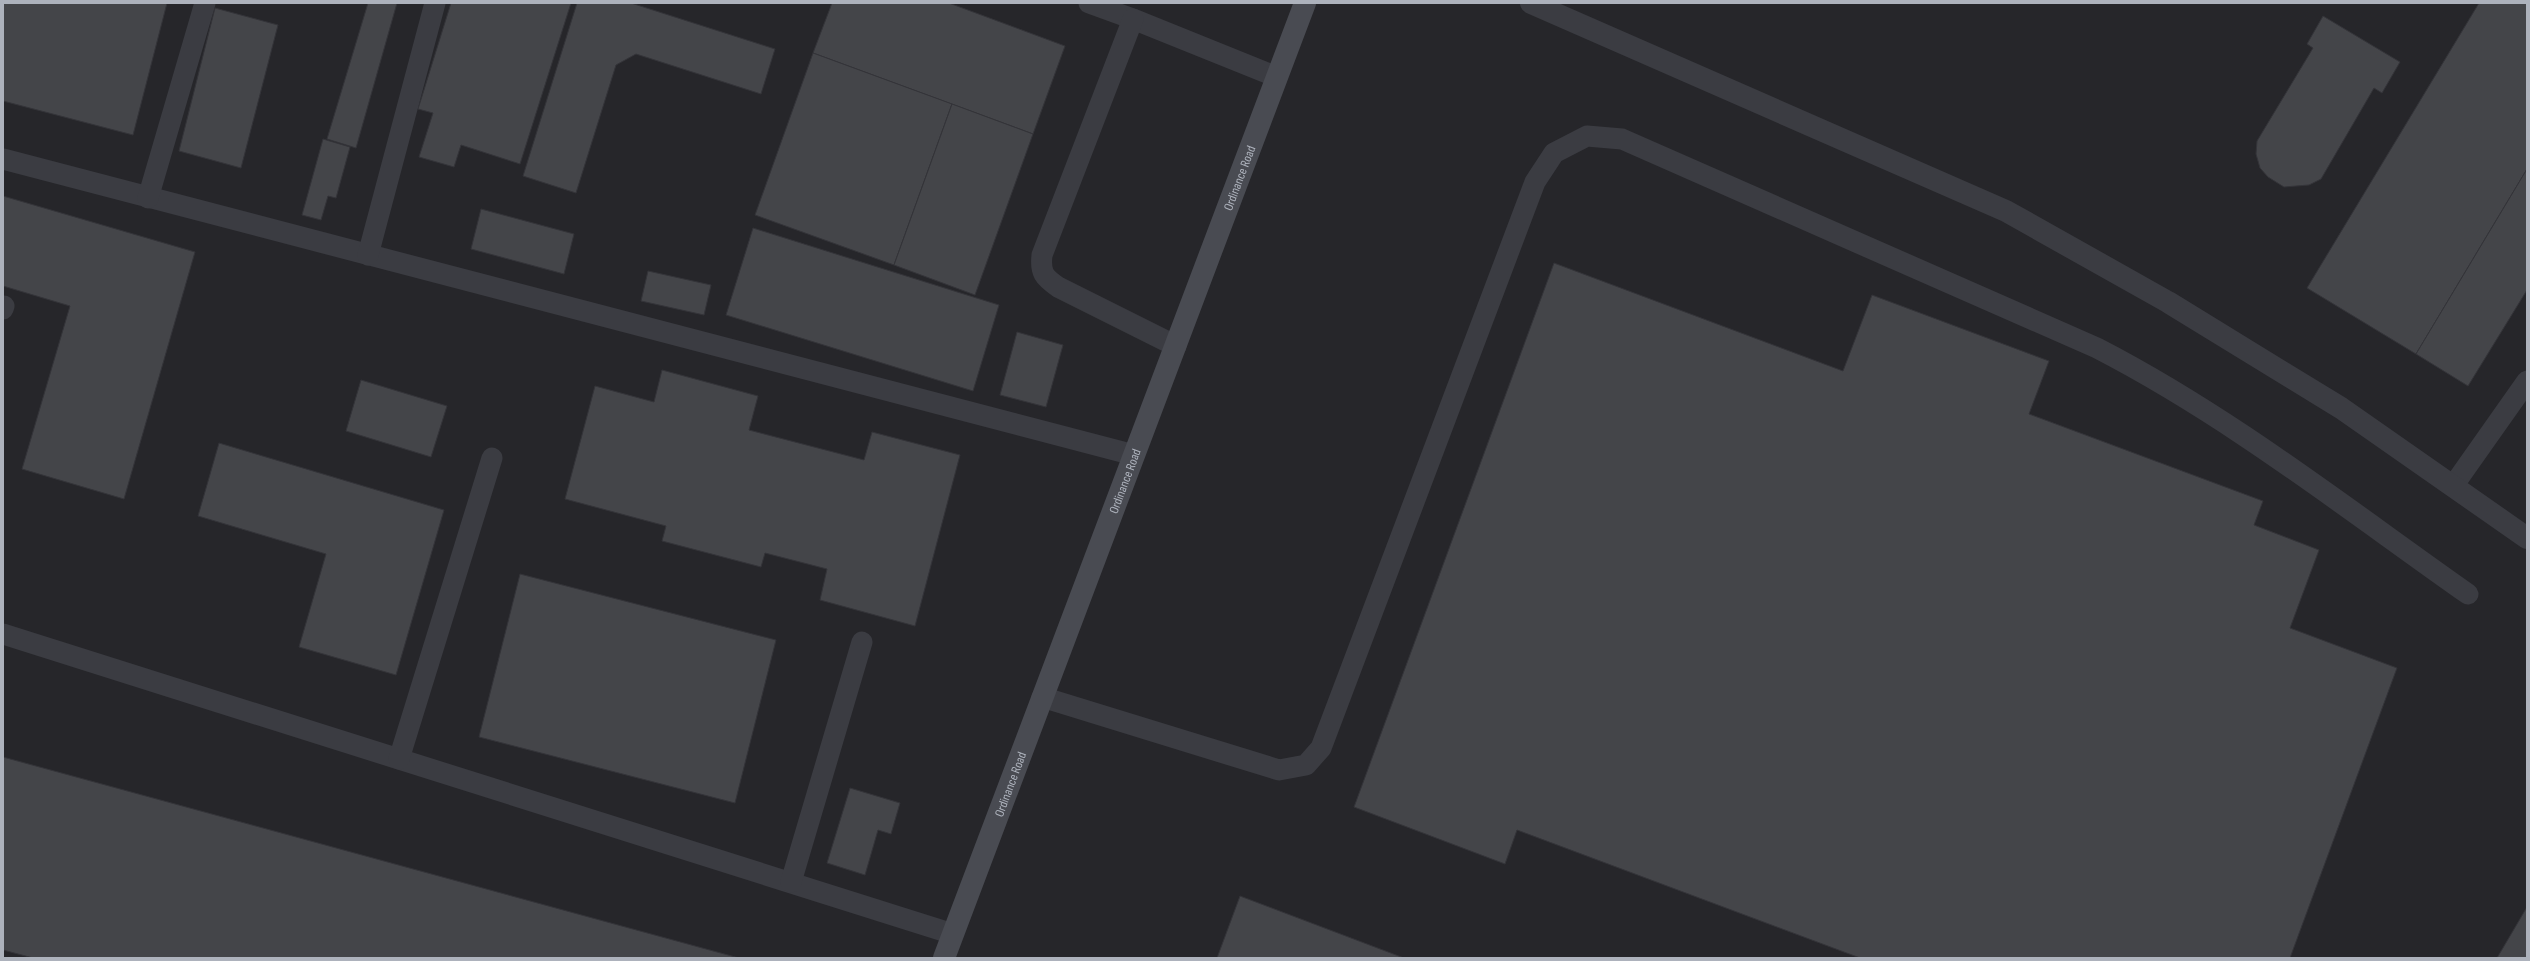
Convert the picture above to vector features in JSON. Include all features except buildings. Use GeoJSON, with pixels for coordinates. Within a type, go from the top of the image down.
{"type":"FeatureCollection","features":[{"type":"Feature","properties":{"kind":"street","name":"Ordinance Road"},"geometry":{"type":"LineString","coordinates":[[944,958],[1305,3]]}},
{"type":"Feature","properties":{"kind":"street"},"geometry":{"type":"LineString","coordinates":[[1531,3],[2006,211],[2168,302],[2328,399],[2527,538]]}},
{"type":"Feature","properties":{"kind":"lane"},"geometry":{"type":"LineString","coordinates":[[148,198],[205,3]]}},
{"type":"Feature","properties":{"kind":"lane"},"geometry":{"type":"LineString","coordinates":[[368,255],[435,3]]}},
{"type":"Feature","properties":{"kind":"lane"},"geometry":{"type":"LineString","coordinates":[[1089,3],[1133,18],[1277,78]]}},
{"type":"Feature","properties":{"kind":"lane"},"geometry":{"type":"LineString","coordinates":[[1133,18],[1042,255],[1040,268],[1047,278],[1058,287],[1176,346]]}},
{"type":"Feature","properties":{"kind":"lane"},"geometry":{"type":"LineString","coordinates":[[1042,697],[1279,770],[1306,765],[1321,748],[1535,182],[1554,153],[1587,136],[1622,139],[2104,351],[2156,378],[2204,408],[2468,594]]}},
{"type":"Feature","properties":{"kind":"lane"},"geometry":{"type":"LineString","coordinates":[[3,160],[1134,456]]}},
{"type":"Feature","properties":{"kind":"lane"},"geometry":{"type":"LineString","coordinates":[[2453,486],[2527,381]]}},
{"type":"Feature","properties":{"kind":"lane"},"geometry":{"type":"LineString","coordinates":[[399,759],[492,458]]}},
{"type":"Feature","properties":{"kind":"lane"},"geometry":{"type":"LineString","coordinates":[[3,634],[953,934]]}},
{"type":"Feature","properties":{"kind":"lane"},"geometry":{"type":"LineString","coordinates":[[791,882],[862,642]]}},
{"type":"Feature","properties":{"kind":"shaded area"},"geometry":{"type":"Polygon","coordinates":[[[3,3],[2527,3],[2527,958],[3,958],[3,3]]]}}]}
